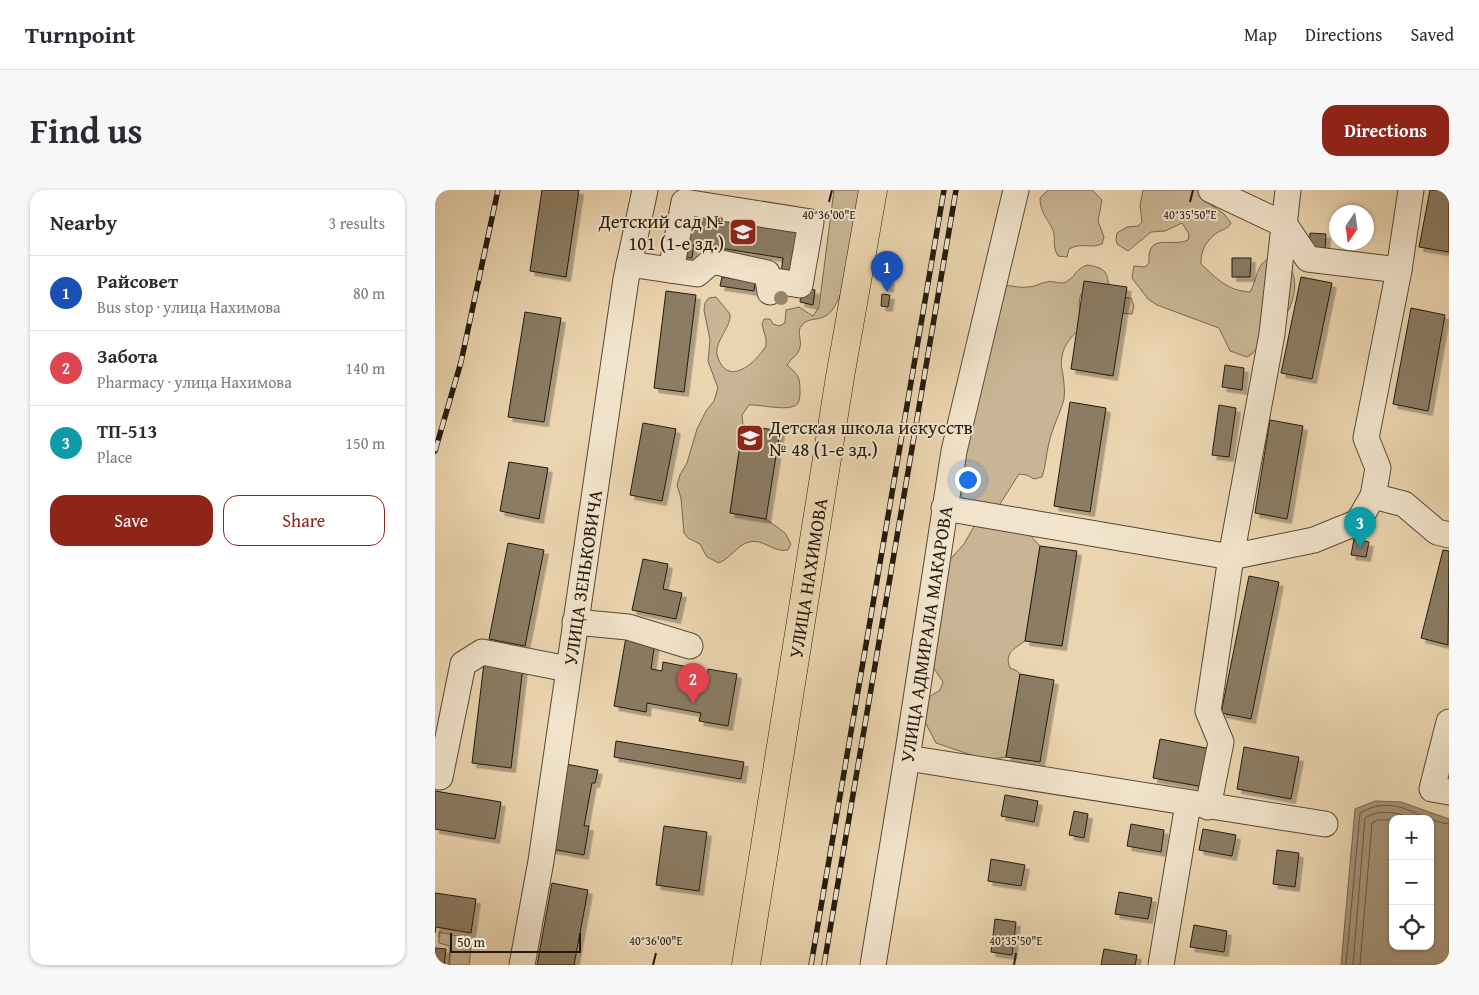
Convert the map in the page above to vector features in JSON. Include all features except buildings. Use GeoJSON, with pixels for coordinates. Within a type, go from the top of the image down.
{"type":"FeatureCollection","features":[{"type":"Feature","properties":{"kind":"main road","name":"УЛИЦА НАХИМОВА"},"geometry":{"type":"LineString","coordinates":[[746,965],[840,377],[873,190]]}},
{"type":"Feature","properties":{"kind":"street","name":"УЛИЦА ЗЕНЬКОВИЧА"},"geometry":{"type":"LineString","coordinates":[[522,965],[541,861],[629,264],[645,190]]}},
{"type":"Feature","properties":{"kind":"street","name":"УЛИЦА АДМИРАЛА МАКАРОВА"},"geometry":{"type":"LineString","coordinates":[[873,965],[907,758],[953,451],[1016,190]]}},
{"type":"Feature","properties":{"kind":"street"},"geometry":{"type":"LineString","coordinates":[[1211,190],[1285,225],[1308,259],[1399,270]]}},
{"type":"Feature","properties":{"kind":"street"},"geometry":{"type":"LineString","coordinates":[[1161,965],[1198,805],[1221,742],[1208,711],[1231,557],[1272,334],[1288,190]]}},
{"type":"Feature","properties":{"kind":"street"},"geometry":{"type":"LineString","coordinates":[[944,508],[1231,557],[1314,540],[1358,522],[1373,496],[1377,468],[1366,438],[1399,270],[1411,190]]}},
{"type":"Feature","properties":{"kind":"street"},"geometry":{"type":"LineString","coordinates":[[629,264],[697,274],[711,261],[767,273],[769,288],[800,285],[811,222],[684,202],[671,270]]}},
{"type":"Feature","properties":{"kind":"street"},"geometry":{"type":"LineString","coordinates":[[1373,496],[1404,504],[1437,532],[1449,535]]}},
{"type":"Feature","properties":{"kind":"street"},"geometry":{"type":"LineString","coordinates":[[575,622],[628,627],[690,646]]}},
{"type":"Feature","properties":{"kind":"street"},"geometry":{"type":"LineString","coordinates":[[440,777],[463,664],[482,652],[568,669]]}},
{"type":"Feature","properties":{"kind":"street"},"geometry":{"type":"LineString","coordinates":[[1449,722],[1432,789],[1449,792]]}},
{"type":"Feature","properties":{"kind":"street"},"geometry":{"type":"LineString","coordinates":[[907,758],[1325,824]]}},
{"type":"Feature","properties":{"kind":"shaded area"},"geometry":{"type":"Polygon","coordinates":[[[834,190],[860,190],[841,293],[832,311],[823,317],[806,322],[800,328],[799,350],[787,365],[799,379],[800,398],[798,403],[795,406],[783,408],[749,405],[742,415],[743,425],[730,513],[766,519],[785,533],[791,544],[788,550],[783,550],[759,542],[749,542],[719,563],[707,557],[700,544],[688,538],[684,533],[681,498],[677,485],[687,463],[697,429],[706,411],[714,401],[718,388],[708,361],[710,340],[704,310],[705,303],[709,298],[716,297],[730,314],[730,320],[717,347],[718,358],[723,367],[729,371],[743,369],[762,352],[766,346],[762,324],[764,319],[770,319],[773,324],[779,326],[785,323],[786,310],[799,307],[813,316],[819,307],[834,190]]]}},
{"type":"Feature","properties":{"kind":"shaded area"},"geometry":{"type":"Polygon","coordinates":[[[1048,190],[1092,190],[1102,200],[1098,221],[1104,237],[1102,244],[1073,247],[1069,249],[1067,257],[1058,256],[1052,228],[1040,203],[1040,198],[1048,190]]]}},
{"type":"Feature","properties":{"kind":"shaded area"},"geometry":{"type":"Polygon","coordinates":[[[1143,190],[1212,190],[1207,202],[1224,214],[1231,223],[1227,228],[1214,235],[1208,242],[1203,250],[1201,264],[1217,279],[1229,286],[1250,292],[1262,263],[1271,258],[1289,267],[1294,277],[1295,289],[1288,311],[1252,354],[1247,357],[1230,351],[1219,328],[1157,305],[1148,299],[1132,278],[1134,266],[1145,267],[1149,263],[1149,253],[1152,247],[1161,242],[1188,240],[1189,234],[1182,223],[1165,231],[1151,232],[1128,251],[1117,244],[1117,233],[1127,227],[1138,226],[1142,222],[1140,205],[1143,190]]]}},
{"type":"Feature","properties":{"kind":"shaded area"},"geometry":{"type":"Polygon","coordinates":[[[1087,265],[1105,272],[1113,296],[1131,298],[1134,306],[1132,314],[1116,313],[1088,293],[1081,294],[1079,306],[1081,328],[1067,343],[1062,355],[1064,399],[1050,437],[1042,477],[1034,479],[1027,475],[1019,474],[998,507],[965,503],[959,489],[960,481],[998,295],[1005,293],[1004,285],[1025,287],[1049,282],[1064,283],[1087,265]]]}},
{"type":"Feature","properties":{"kind":"shaded area"},"geometry":{"type":"Polygon","coordinates":[[[976,523],[1029,534],[1040,546],[1025,641],[1011,652],[1008,659],[1010,668],[1020,674],[1006,757],[986,760],[936,743],[924,720],[926,699],[940,690],[943,682],[933,667],[945,565],[964,544],[976,523]]]}},
{"type":"Feature","properties":{"kind":"shaded area"},"geometry":{"type":"Polygon","coordinates":[[[439,932],[472,939],[469,965],[449,965],[450,946],[439,943],[439,932]]]}},
{"type":"Feature","properties":{"kind":"water"},"geometry":{"type":"Polygon","coordinates":[[[1375,801],[1401,802],[1449,819],[1449,965],[1341,965],[1355,809],[1375,801]]]}},
{"type":"Feature","properties":{"kind":"railway"},"geometry":{"type":"LineString","coordinates":[[435,451],[461,362],[498,190]]}},
{"type":"Feature","properties":{"kind":"railway"},"geometry":{"type":"LineString","coordinates":[[811,965],[944,190]]}},
{"type":"Feature","properties":{"kind":"railway"},"geometry":{"type":"LineString","coordinates":[[824,965],[956,190]]}},
{"type":"Feature","properties":{"kind":"place","name":"Детский сад № 101 (1-е зд.)"},"geometry":{"type":"Point","coordinates":[743,232]}},
{"type":"Feature","properties":{"kind":"place","name":"Райсовет"},"geometry":{"type":"Point","coordinates":[887,292]}},
{"type":"Feature","properties":{"kind":"place","name":"Детская школа искусств № 48 (1-е зд.)"},"geometry":{"type":"Point","coordinates":[750,438]}},
{"type":"Feature","properties":{"kind":"place","name":"ТП-513"},"geometry":{"type":"Point","coordinates":[1360,548]}},
{"type":"Feature","properties":{"kind":"place","name":"Забота"},"geometry":{"type":"Point","coordinates":[693,704]}}]}
